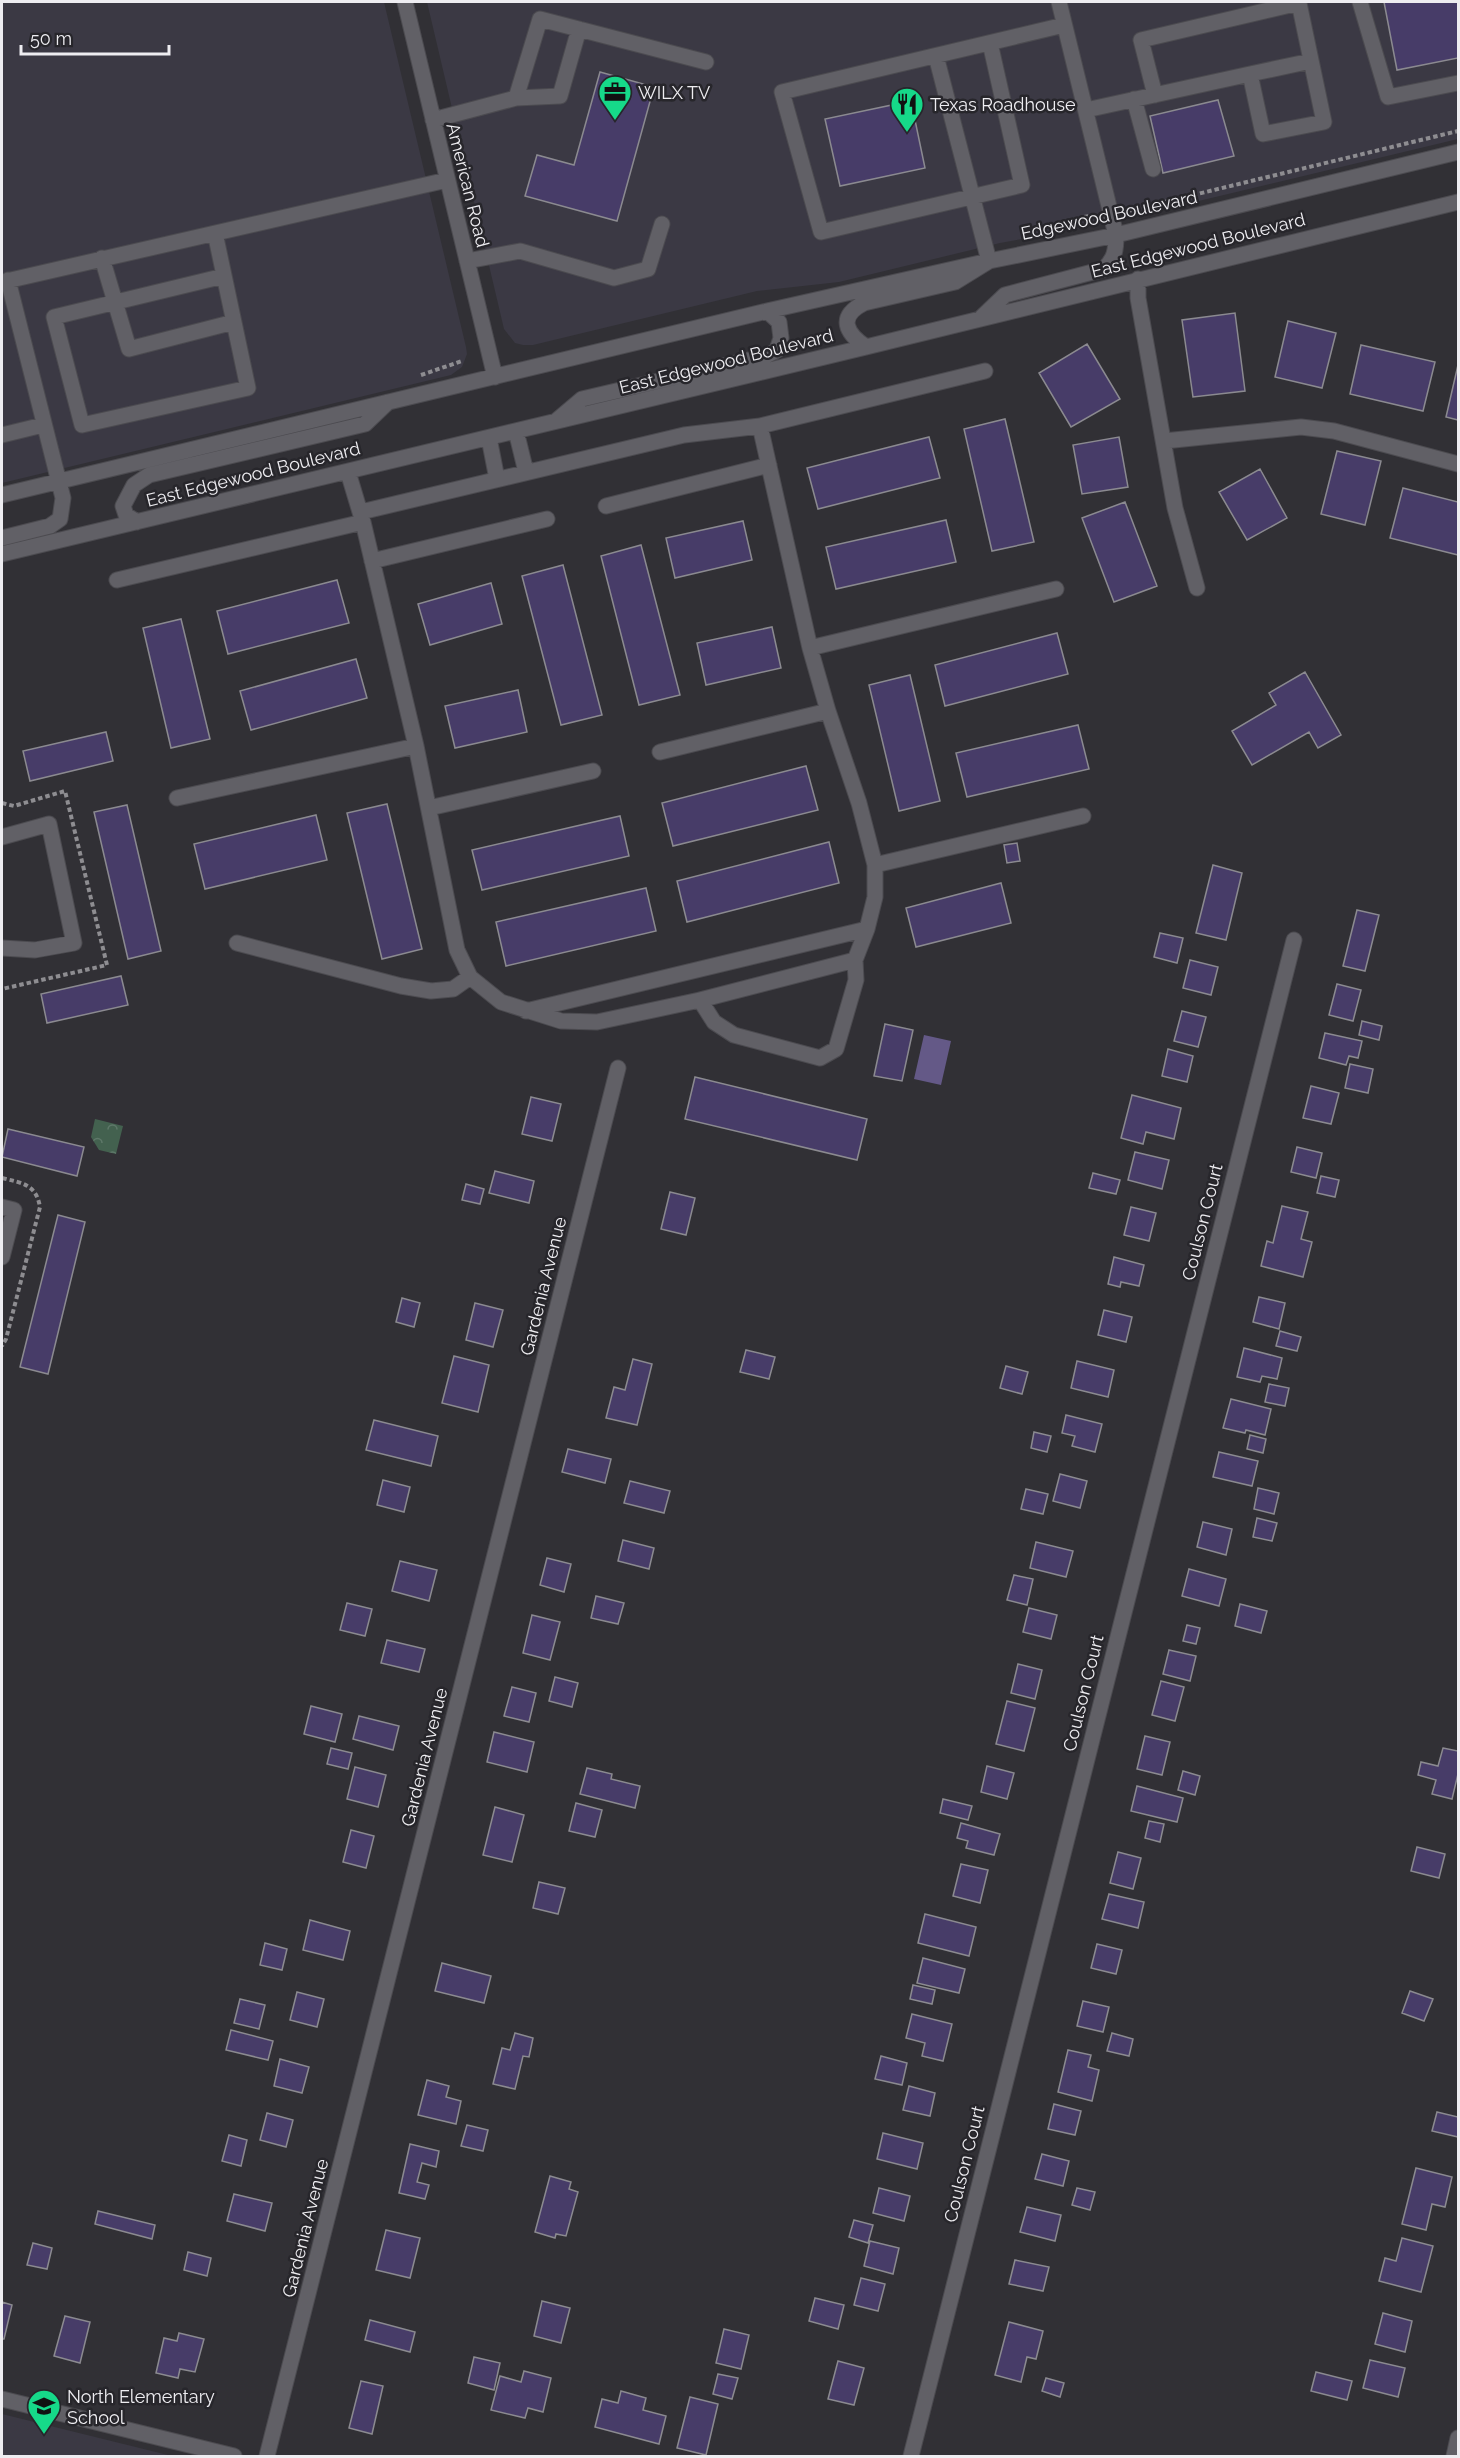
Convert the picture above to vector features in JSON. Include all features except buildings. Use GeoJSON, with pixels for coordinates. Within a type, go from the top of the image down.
{"type":"FeatureCollection","features":[{"type":"Feature","properties":{"kind":"street","name":"American Road"},"geometry":{"type":"LineString","coordinates":[[405,2],[495,376]]}},
{"type":"Feature","properties":{"kind":"street"},"geometry":{"type":"LineString","coordinates":[[980,319],[1005,295],[1104,269],[1116,252],[1116,235],[1111,213],[1059,2]]}},
{"type":"Feature","properties":{"kind":"street"},"geometry":{"type":"LineString","coordinates":[[1360,2],[1388,97],[1458,83]]}},
{"type":"Feature","properties":{"kind":"street"},"geometry":{"type":"LineString","coordinates":[[1155,95],[1141,40],[1299,3],[1324,122],[1263,134],[1250,74]]}},
{"type":"Feature","properties":{"kind":"street"},"geometry":{"type":"LineString","coordinates":[[516,98],[540,19],[706,62]]}},
{"type":"Feature","properties":{"kind":"street"},"geometry":{"type":"LineString","coordinates":[[990,43],[1022,185],[821,232],[782,92],[1064,25]]}},
{"type":"Feature","properties":{"kind":"street"},"geometry":{"type":"LineString","coordinates":[[433,120],[516,98],[560,96],[579,29]]}},
{"type":"Feature","properties":{"kind":"street"},"geometry":{"type":"LineString","coordinates":[[866,347],[854,339],[848,330],[848,318],[854,308],[864,303],[955,282],[989,261],[936,56]]}},
{"type":"Feature","properties":{"kind":"street"},"geometry":{"type":"LineString","coordinates":[[1086,110],[1311,61]]}},
{"type":"Feature","properties":{"kind":"street"},"geometry":{"type":"LineString","coordinates":[[1134,99],[1153,169]]}},
{"type":"Feature","properties":{"kind":"street","name":"Edgewood Boulevard"},"geometry":{"type":"LineString","coordinates":[[767,311],[1116,235],[1458,153]]}},
{"type":"Feature","properties":{"kind":"street"},"geometry":{"type":"LineString","coordinates":[[2,538],[50,526],[60,519],[63,498],[5,281],[447,180]]}},
{"type":"Feature","properties":{"kind":"street","name":"East Edgewood Boulevard"},"geometry":{"type":"LineString","coordinates":[[2,554],[553,423],[1458,202]]}},
{"type":"Feature","properties":{"kind":"street"},"geometry":{"type":"LineString","coordinates":[[467,261],[520,251],[614,278],[648,269],[662,224]]}},
{"type":"Feature","properties":{"kind":"street"},"geometry":{"type":"LineString","coordinates":[[215,233],[248,388],[82,425],[54,317],[224,276]]}},
{"type":"Feature","properties":{"kind":"street"},"geometry":{"type":"LineString","coordinates":[[102,258],[129,349],[234,322]]}},
{"type":"Feature","properties":{"kind":"street"},"geometry":{"type":"LineString","coordinates":[[1138,279],[1138,298],[1175,508],[1197,588]]}},
{"type":"Feature","properties":{"kind":"street"},"geometry":{"type":"LineString","coordinates":[[2,495],[767,311],[779,322],[781,338],[777,350],[766,356],[582,399],[553,423]]}},
{"type":"Feature","properties":{"kind":"street"},"geometry":{"type":"LineString","coordinates":[[117,580],[526,472],[684,435],[760,426],[985,371]]}},
{"type":"Feature","properties":{"kind":"street"},"geometry":{"type":"LineString","coordinates":[[137,522],[126,515],[123,506],[134,485],[149,475],[364,424],[391,400]]}},
{"type":"Feature","properties":{"kind":"street"},"geometry":{"type":"LineString","coordinates":[[2,435],[43,425]]}},
{"type":"Feature","properties":{"kind":"street"},"geometry":{"type":"LineString","coordinates":[[700,1000],[714,1022],[734,1035],[820,1058],[836,1049],[856,980],[855,960],[867,929],[875,897],[875,865],[859,803],[828,711],[810,648],[760,426]]}},
{"type":"Feature","properties":{"kind":"street"},"geometry":{"type":"LineString","coordinates":[[1164,441],[1301,427],[1334,431],[1458,464]]}},
{"type":"Feature","properties":{"kind":"street"},"geometry":{"type":"LineString","coordinates":[[516,431],[526,472]]}},
{"type":"Feature","properties":{"kind":"street"},"geometry":{"type":"LineString","coordinates":[[489,438],[497,479]]}},
{"type":"Feature","properties":{"kind":"street"},"geometry":{"type":"LineString","coordinates":[[606,506],[769,465]]}},
{"type":"Feature","properties":{"kind":"street"},"geometry":{"type":"LineString","coordinates":[[348,471],[362,517],[416,746],[457,951],[470,976],[501,1002],[525,1011],[561,1021],[597,1022],[700,1000],[855,960]]}},
{"type":"Feature","properties":{"kind":"street"},"geometry":{"type":"LineString","coordinates":[[372,561],[547,519]]}},
{"type":"Feature","properties":{"kind":"street"},"geometry":{"type":"LineString","coordinates":[[810,648],[1056,589]]}},
{"type":"Feature","properties":{"kind":"street"},"geometry":{"type":"LineString","coordinates":[[660,752],[828,711]]}},
{"type":"Feature","properties":{"kind":"street"},"geometry":{"type":"LineString","coordinates":[[177,798],[416,746]]}},
{"type":"Feature","properties":{"kind":"street"},"geometry":{"type":"LineString","coordinates":[[429,808],[594,771]]}},
{"type":"Feature","properties":{"kind":"street"},"geometry":{"type":"LineString","coordinates":[[875,865],[1083,816]]}},
{"type":"Feature","properties":{"kind":"street"},"geometry":{"type":"LineString","coordinates":[[2,837],[49,824],[74,943],[35,950],[2,948]]}},
{"type":"Feature","properties":{"kind":"street"},"geometry":{"type":"LineString","coordinates":[[525,1011],[867,929]]}},
{"type":"Feature","properties":{"kind":"street","name":"Coulson Court"},"geometry":{"type":"LineString","coordinates":[[910,2457],[1294,940]]}},
{"type":"Feature","properties":{"kind":"street"},"geometry":{"type":"LineString","coordinates":[[237,943],[401,986],[430,991],[453,989],[470,976]]}},
{"type":"Feature","properties":{"kind":"street","name":"Gardenia Avenue"},"geometry":{"type":"LineString","coordinates":[[267,2457],[618,1068]]}},
{"type":"Feature","properties":{"kind":"street"},"geometry":{"type":"LineString","coordinates":[[2,1207],[14,1210],[2,1257]]}},
{"type":"Feature","properties":{"kind":"street"},"geometry":{"type":"LineString","coordinates":[[2,2399],[200,2452],[234,2457]]}},
{"type":"Feature","properties":{"kind":"street"},"geometry":{"type":"LineString","coordinates":[[1454,2457],[1458,2438]]}},
{"type":"Feature","properties":{"kind":"path"},"geometry":{"type":"LineString","coordinates":[[1084,216],[1152,206],[1458,131]]}},
{"type":"Feature","properties":{"kind":"path"},"geometry":{"type":"LineString","coordinates":[[417,376],[462,361]]}},
{"type":"Feature","properties":{"kind":"shaded area"},"geometry":{"type":"Polygon","coordinates":[[[2,2],[384,2],[466,347],[467,354],[462,367],[451,375],[2,483],[2,2]]]}},
{"type":"Feature","properties":{"kind":"shaded area"},"geometry":{"type":"Polygon","coordinates":[[[427,2],[1458,2],[1458,139],[1098,225],[1000,243],[839,282],[757,291],[533,345],[523,345],[515,343],[504,329],[427,2]]]}},
{"type":"Feature","properties":{"kind":"shaded area"},"geometry":{"type":"Polygon","coordinates":[[[924,1035],[951,1041],[941,1085],[914,1079],[924,1035]]]}},
{"type":"Feature","properties":{"kind":"shaded area","name":"North Elementary School"},"geometry":{"type":"Polygon","coordinates":[[[2,2414],[172,2456],[2,2456],[2,2414]]]}},
{"type":"Feature","properties":{"kind":"green space"},"geometry":{"type":"Polygon","coordinates":[[[95,1119],[123,1126],[116,1154],[99,1150],[91,1137],[95,1119]]]}},
{"type":"Feature","properties":{"kind":"place","name":"WILX TV"},"geometry":{"type":"Point","coordinates":[615,121]}},
{"type":"Feature","properties":{"kind":"place","name":"Texas Roadhouse"},"geometry":{"type":"Point","coordinates":[907,133]}},
{"type":"Feature","properties":{"kind":"place","name":"North Elementary School"},"geometry":{"type":"Point","coordinates":[44,2435]}}]}
